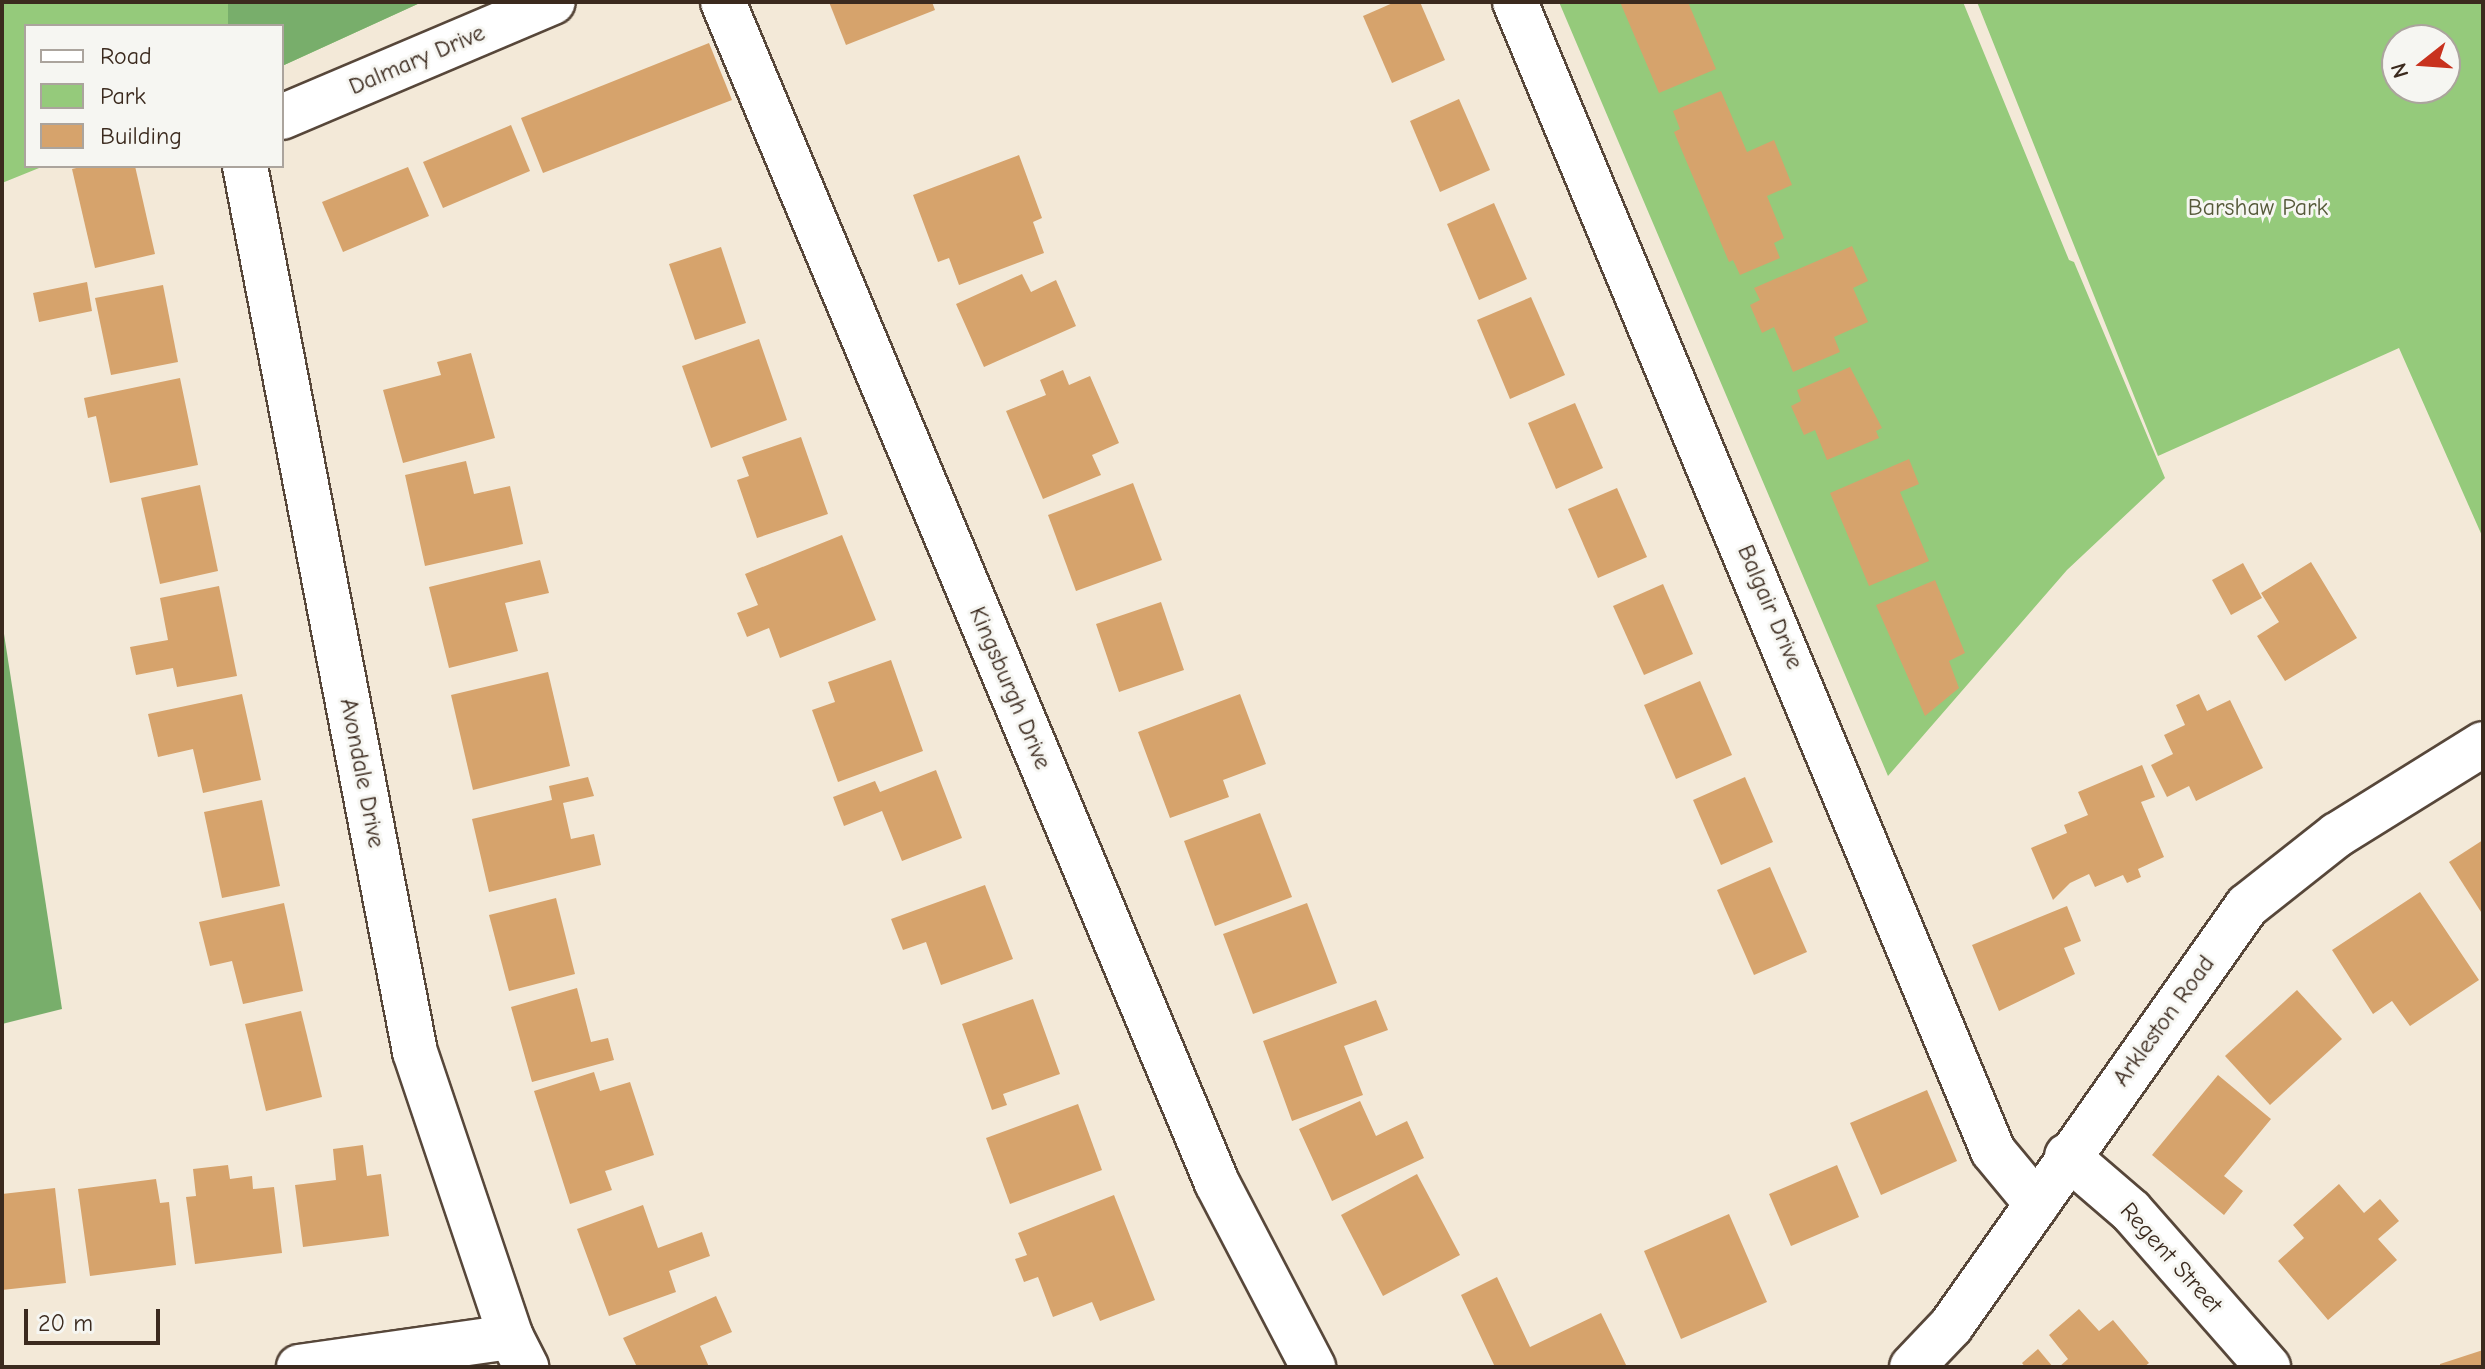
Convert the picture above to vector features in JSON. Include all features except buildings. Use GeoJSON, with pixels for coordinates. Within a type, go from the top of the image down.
{"type":"FeatureCollection","features":[{"type":"Feature","properties":{"kind":"street","name":"Dalmary Drive"},"geometry":{"type":"LineString","coordinates":[[284,116],[553,2]]}},
{"type":"Feature","properties":{"kind":"street","name":"Kingsburgh Drive"},"geometry":{"type":"LineString","coordinates":[[723,2],[1217,1183],[1313,1367]]}},
{"type":"Feature","properties":{"kind":"street","name":"Balgair Drive"},"geometry":{"type":"LineString","coordinates":[[1515,2],[1993,1151],[2037,1204]]}},
{"type":"Feature","properties":{"kind":"street","name":"Avondale Drive"},"geometry":{"type":"LineString","coordinates":[[245,168],[415,1052],[518,1352]]}},
{"type":"Feature","properties":{"kind":"street","name":"Arkleston Road"},"geometry":{"type":"LineString","coordinates":[[1912,1367],[1951,1326],[2067,1156],[2247,906],[2337,835],[2483,744]]}},
{"type":"Feature","properties":{"kind":"street","name":"Regent Street"},"geometry":{"type":"LineString","coordinates":[[2067,1156],[2131,1211],[2268,1367]]}},
{"type":"Feature","properties":{"kind":"street"},"geometry":{"type":"LineString","coordinates":[[299,1367],[518,1352]]}},
{"type":"Feature","properties":{"kind":"green space"},"geometry":{"type":"Polygon","coordinates":[[[2,2],[422,2],[284,65],[284,24],[24,24],[24,168],[39,168],[2,183],[2,2]]]}},
{"type":"Feature","properties":{"kind":"green space"},"geometry":{"type":"Polygon","coordinates":[[[228,2],[422,2],[284,65],[284,24],[228,24],[228,2]]]}},
{"type":"Feature","properties":{"kind":"green space"},"geometry":{"type":"Polygon","coordinates":[[[1559,2],[1963,2],[2069,260],[2074,262],[2165,478],[2067,570],[1888,776],[1559,2]]]}},
{"type":"Feature","properties":{"kind":"green space","name":"Barshaw Park"},"geometry":{"type":"Polygon","coordinates":[[[1977,2],[2483,2],[2483,538],[2399,348],[2158,456],[1977,2]]]}},
{"type":"Feature","properties":{"kind":"green space"},"geometry":{"type":"Polygon","coordinates":[[[2,621],[62,1009],[2,1024],[2,621]]]}}]}
